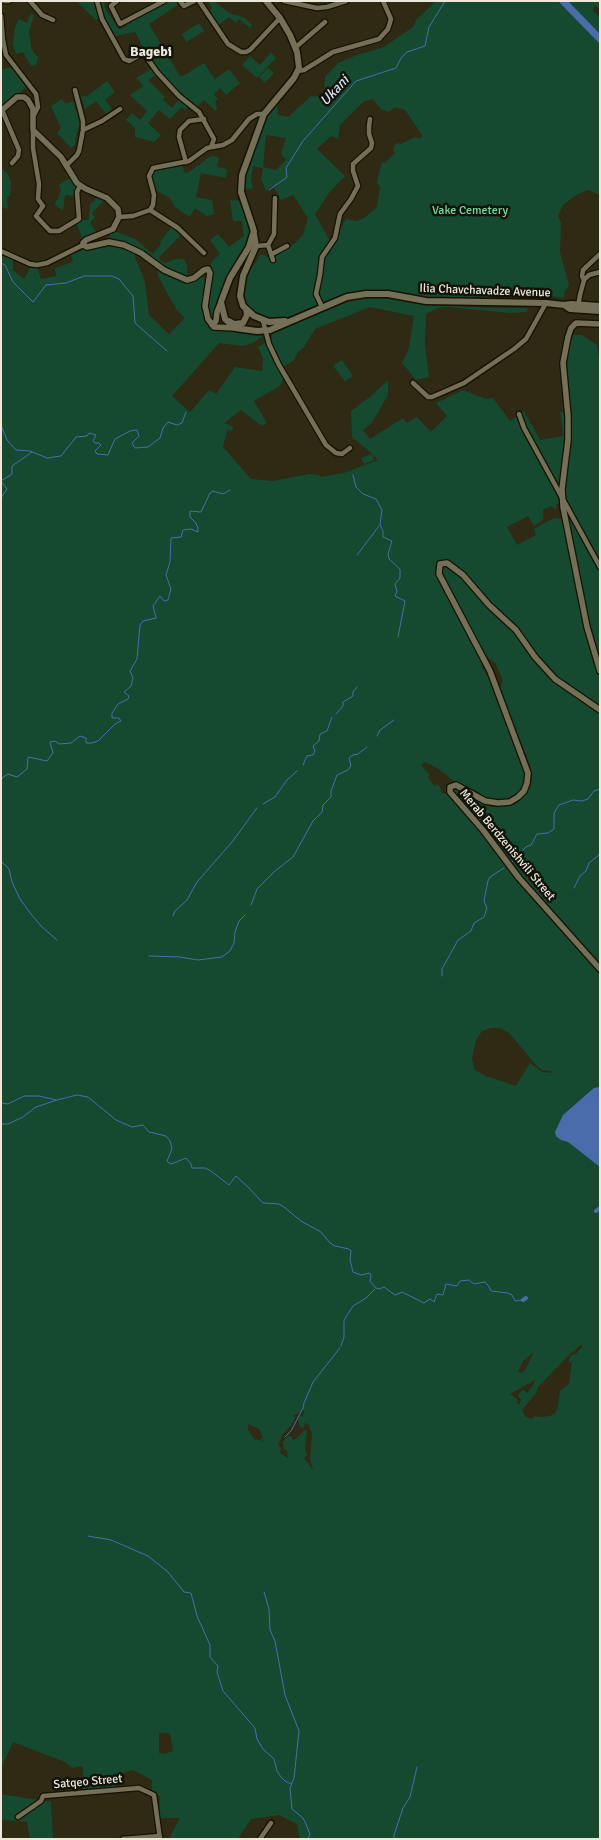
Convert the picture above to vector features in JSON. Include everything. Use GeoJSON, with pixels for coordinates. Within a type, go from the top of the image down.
{"type":"FeatureCollection","features":[{"type":"Feature","properties":{"kind":"main road"},"geometry":{"type":"LineString","coordinates":[[240,288],[256,246],[254,231],[241,192],[241,184],[249,154],[264,114],[298,71],[299,62],[296,48],[270,2]]}},
{"type":"Feature","properties":{"kind":"main road"},"geometry":{"type":"LineString","coordinates":[[254,231],[248,250],[233,272],[227,285],[221,302],[223,315],[229,324],[235,328],[267,334],[291,319]]}},
{"type":"Feature","properties":{"kind":"main road"},"geometry":{"type":"LineString","coordinates":[[227,285],[234,280],[238,282],[241,299],[246,309],[263,321],[278,322],[291,319]]}},
{"type":"Feature","properties":{"kind":"main road","name":"Ilia Chavchavadze Avenue"},"geometry":{"type":"LineString","coordinates":[[291,319],[352,295],[371,293],[426,301],[546,304],[564,305],[570,309],[600,306]]}},
{"type":"Feature","properties":{"kind":"main road","name":"Ilia Chavchavadze Avenue"},"geometry":{"type":"LineString","coordinates":[[578,307],[600,311]]}},
{"type":"Feature","properties":{"kind":"main road"},"geometry":{"type":"LineString","coordinates":[[223,315],[231,322],[241,324],[246,318],[246,309]]}},
{"type":"Feature","properties":{"kind":"street"},"geometry":{"type":"LineString","coordinates":[[4,1],[9,1]]}},
{"type":"Feature","properties":{"kind":"street"},"geometry":{"type":"LineString","coordinates":[[30,1],[42,15],[53,20]]}},
{"type":"Feature","properties":{"kind":"street"},"geometry":{"type":"LineString","coordinates":[[97,1],[102,20],[124,59],[129,61],[142,55],[180,96],[199,112],[214,139],[211,146]]}},
{"type":"Feature","properties":{"kind":"street"},"geometry":{"type":"LineString","coordinates":[[117,1],[111,6],[120,24],[164,1]]}},
{"type":"Feature","properties":{"kind":"street"},"geometry":{"type":"LineString","coordinates":[[180,1],[184,6],[194,1]]}},
{"type":"Feature","properties":{"kind":"street"},"geometry":{"type":"LineString","coordinates":[[199,1],[228,44],[241,52],[250,50],[280,18]]}},
{"type":"Feature","properties":{"kind":"street"},"geometry":{"type":"LineString","coordinates":[[284,1],[316,8],[346,1]]}},
{"type":"Feature","properties":{"kind":"street"},"geometry":{"type":"LineString","coordinates":[[298,71],[304,70],[333,52],[379,39],[388,29],[392,19],[383,1]]}},
{"type":"Feature","properties":{"kind":"street"},"geometry":{"type":"LineString","coordinates":[[1,16],[2,40],[6,56],[36,94],[38,107],[34,116]]}},
{"type":"Feature","properties":{"kind":"street"},"geometry":{"type":"LineString","coordinates":[[296,48],[325,22]]}},
{"type":"Feature","properties":{"kind":"street"},"geometry":{"type":"LineString","coordinates":[[66,166],[79,151],[83,130],[83,121],[74,90]]}},
{"type":"Feature","properties":{"kind":"street"},"geometry":{"type":"LineString","coordinates":[[12,163],[18,156],[19,150],[2,110],[20,96],[24,97],[31,104],[34,116],[33,148],[39,184],[38,199],[43,206],[36,216],[50,231],[60,231],[79,219],[77,192],[80,186]]}},
{"type":"Feature","properties":{"kind":"street"},"geometry":{"type":"LineString","coordinates":[[83,130],[102,121],[120,109]]}},
{"type":"Feature","properties":{"kind":"street"},"geometry":{"type":"LineString","coordinates":[[119,217],[133,216],[150,210],[155,200],[149,176],[152,169],[156,166],[186,162],[211,146],[220,146],[230,141],[256,114],[264,114]]}},
{"type":"Feature","properties":{"kind":"street"},"geometry":{"type":"LineString","coordinates":[[186,162],[179,137],[180,130],[189,121],[204,119]]}},
{"type":"Feature","properties":{"kind":"street"},"geometry":{"type":"LineString","coordinates":[[322,307],[316,294],[322,257],[335,238],[340,214],[351,200],[358,186],[353,171],[353,164],[371,148],[372,143],[369,134],[370,119]]}},
{"type":"Feature","properties":{"kind":"street"},"geometry":{"type":"LineString","coordinates":[[1,251],[30,264],[47,263],[82,245],[86,240],[111,230],[119,217],[118,209],[107,198],[80,186],[53,149],[33,130]]}},
{"type":"Feature","properties":{"kind":"street"},"geometry":{"type":"LineString","coordinates":[[268,245],[274,234],[275,198]]}},
{"type":"Feature","properties":{"kind":"street"},"geometry":{"type":"LineString","coordinates":[[150,210],[178,228],[204,253]]}},
{"type":"Feature","properties":{"kind":"street"},"geometry":{"type":"LineString","coordinates":[[82,245],[88,247],[110,242],[124,244],[141,253],[164,270],[187,280],[208,269],[210,273],[205,306],[208,319],[216,328],[235,328]]}},
{"type":"Feature","properties":{"kind":"street"},"geometry":{"type":"LineString","coordinates":[[256,246],[268,245]]}},
{"type":"Feature","properties":{"kind":"street"},"geometry":{"type":"LineString","coordinates":[[268,245],[273,260]]}},
{"type":"Feature","properties":{"kind":"street"},"geometry":{"type":"LineString","coordinates":[[272,254],[287,246]]}},
{"type":"Feature","properties":{"kind":"street"},"geometry":{"type":"LineString","coordinates":[[584,280],[582,276],[583,270],[600,254]]}},
{"type":"Feature","properties":{"kind":"street"},"geometry":{"type":"LineString","coordinates":[[578,307],[584,280],[588,275],[600,272]]}},
{"type":"Feature","properties":{"kind":"street"},"geometry":{"type":"LineString","coordinates":[[212,325],[216,321],[221,302]]}},
{"type":"Feature","properties":{"kind":"street"},"geometry":{"type":"LineString","coordinates":[[413,383],[428,397],[464,383],[526,339],[546,304]]}},
{"type":"Feature","properties":{"kind":"street"},"geometry":{"type":"LineString","coordinates":[[263,321],[283,373],[326,445],[336,453],[342,454],[350,448]]}},
{"type":"Feature","properties":{"kind":"street"},"geometry":{"type":"LineString","coordinates":[[600,324],[576,324],[571,328],[568,337],[563,363],[568,416],[568,440],[562,489],[562,499],[587,627],[600,671]]}},
{"type":"Feature","properties":{"kind":"street"},"geometry":{"type":"LineString","coordinates":[[519,414],[524,428],[600,566]]}},
{"type":"Feature","properties":{"kind":"street","name":"Merab Berdzenishvili Street"},"geometry":{"type":"LineString","coordinates":[[600,710],[555,679],[535,657],[516,630],[489,605],[463,575],[447,563],[440,564],[439,574],[490,671],[528,773],[528,783],[524,791],[510,802],[486,801],[456,785],[452,786],[450,792],[483,830],[513,870],[600,969]]}},
{"type":"Feature","properties":{"kind":"street","name":"Satqeo Street"},"geometry":{"type":"LineString","coordinates":[[18,1817],[41,1801],[42,1796],[139,1788],[154,1796],[160,1837]]}},
{"type":"Feature","properties":{"kind":"street"},"geometry":{"type":"LineString","coordinates":[[260,1839],[271,1823]]}},
{"type":"Feature","properties":{"kind":"street"},"geometry":{"type":"LineString","coordinates":[[123,1839],[160,1837]]}},
{"type":"Feature","properties":{"kind":"green space"},"geometry":{"type":"Polygon","coordinates":[[[76,1],[95,1],[101,17],[96,20],[76,1]]]}},
{"type":"Feature","properties":{"kind":"green space"},"geometry":{"type":"Polygon","coordinates":[[[99,1],[104,1],[105,8],[119,30],[167,1],[176,1],[178,5],[149,24],[180,76],[204,63],[215,79],[229,69],[240,83],[226,95],[220,88],[214,94],[218,99],[215,101],[216,111],[204,100],[197,107],[158,72],[135,32],[115,36],[102,13],[99,1]]]}},
{"type":"Feature","properties":{"kind":"green space"},"geometry":{"type":"Polygon","coordinates":[[[208,1],[214,1],[229,13],[245,18],[252,25],[250,28],[239,19],[236,23],[229,17],[219,25],[209,11],[212,8],[208,1]]]}},
{"type":"Feature","properties":{"kind":"green space","name":"Vake Cemetery"},"geometry":{"type":"Polygon","coordinates":[[[436,1],[600,1],[600,9],[595,5],[593,10],[600,18],[600,195],[588,190],[576,195],[563,205],[558,216],[561,223],[560,252],[569,285],[564,293],[564,298],[551,296],[433,298],[383,290],[369,290],[346,293],[322,303],[317,293],[322,277],[325,256],[346,219],[356,221],[364,218],[377,207],[380,187],[377,183],[382,162],[385,163],[395,153],[393,150],[396,143],[401,144],[415,137],[420,139],[422,135],[405,110],[395,107],[389,112],[381,109],[373,99],[363,102],[340,125],[338,139],[331,136],[317,149],[345,176],[329,193],[315,214],[331,240],[320,259],[315,294],[319,304],[283,319],[267,318],[255,313],[247,306],[244,299],[245,283],[249,271],[260,254],[274,259],[277,253],[293,245],[303,235],[308,218],[293,195],[281,200],[273,186],[266,191],[261,179],[263,168],[253,166],[251,180],[253,188],[243,190],[244,176],[269,110],[277,102],[278,115],[288,117],[311,96],[324,97],[325,77],[338,63],[384,47],[413,27],[416,20],[436,1]],[[266,135],[263,167],[276,170],[286,160],[281,154],[286,138],[266,135]]]}},
{"type":"Feature","properties":{"kind":"green space"},"geometry":{"type":"Polygon","coordinates":[[[31,13],[34,15],[29,31],[31,47],[38,57],[36,65],[31,66],[23,52],[16,54],[13,44],[15,27],[19,19],[27,23],[31,13]]]}},
{"type":"Feature","properties":{"kind":"green space"},"geometry":{"type":"Polygon","coordinates":[[[199,23],[204,31],[186,42],[182,34],[199,23]]]}},
{"type":"Feature","properties":{"kind":"green space"},"geometry":{"type":"Polygon","coordinates":[[[271,52],[276,58],[257,78],[242,65],[250,56],[260,65],[271,52]]]}},
{"type":"Feature","properties":{"kind":"green space"},"geometry":{"type":"Polygon","coordinates":[[[12,67],[26,87],[6,105],[1,103],[1,70],[12,67]]]}},
{"type":"Feature","properties":{"kind":"green space"},"geometry":{"type":"Polygon","coordinates":[[[153,68],[157,74],[148,80],[165,97],[163,100],[172,108],[180,98],[189,106],[185,110],[182,107],[170,119],[159,110],[148,123],[161,135],[154,142],[135,137],[135,128],[126,120],[132,113],[140,120],[147,111],[130,95],[144,86],[136,78],[153,68]]]}},
{"type":"Feature","properties":{"kind":"green space"},"geometry":{"type":"Polygon","coordinates":[[[268,68],[274,73],[265,83],[259,77],[268,68]]]}},
{"type":"Feature","properties":{"kind":"green space"},"geometry":{"type":"Polygon","coordinates":[[[107,81],[115,92],[105,100],[112,109],[106,114],[96,101],[85,109],[81,97],[84,95],[86,97],[107,81]]]}},
{"type":"Feature","properties":{"kind":"green space"},"geometry":{"type":"Polygon","coordinates":[[[62,99],[66,104],[73,101],[80,124],[75,145],[71,148],[57,133],[61,128],[51,106],[62,99]]]}},
{"type":"Feature","properties":{"kind":"green space"},"geometry":{"type":"Polygon","coordinates":[[[211,156],[219,157],[217,167],[227,169],[226,178],[201,173],[196,197],[212,200],[214,214],[207,216],[195,208],[190,217],[175,207],[170,198],[157,191],[151,176],[156,169],[182,165],[185,173],[189,172],[211,156]]]}},
{"type":"Feature","properties":{"kind":"green space"},"geometry":{"type":"Polygon","coordinates":[[[1,168],[8,174],[11,182],[10,196],[7,197],[8,209],[1,207],[1,168]]]}},
{"type":"Feature","properties":{"kind":"green space"},"geometry":{"type":"Polygon","coordinates":[[[72,177],[77,185],[75,196],[65,195],[63,211],[54,204],[61,190],[59,184],[72,177]]]}},
{"type":"Feature","properties":{"kind":"green space"},"geometry":{"type":"Polygon","coordinates":[[[96,193],[106,198],[92,213],[95,217],[90,223],[98,234],[82,238],[76,222],[89,220],[90,204],[95,201],[96,193]]]}},
{"type":"Feature","properties":{"kind":"green space"},"geometry":{"type":"Polygon","coordinates":[[[230,200],[243,201],[252,230],[250,242],[232,269],[214,322],[207,305],[210,266],[213,260],[220,254],[210,240],[218,234],[229,247],[244,236],[242,221],[233,221],[230,200]]]}},
{"type":"Feature","properties":{"kind":"green space"},"geometry":{"type":"Polygon","coordinates":[[[173,225],[180,236],[159,257],[165,263],[176,259],[184,259],[187,265],[187,278],[163,268],[136,247],[125,242],[110,240],[109,234],[114,231],[135,239],[153,254],[173,225]]]}},
{"type":"Feature","properties":{"kind":"green space"},"geometry":{"type":"Polygon","coordinates":[[[106,243],[136,250],[135,257],[145,282],[149,315],[169,334],[185,318],[176,309],[158,276],[157,266],[189,282],[204,277],[204,304],[209,328],[263,336],[253,343],[242,346],[219,343],[172,396],[190,412],[209,390],[216,394],[235,367],[262,371],[263,359],[258,347],[266,342],[283,379],[280,386],[254,401],[267,423],[262,426],[241,410],[224,423],[234,427],[231,431],[226,429],[223,447],[251,479],[273,481],[309,474],[321,477],[344,473],[378,460],[352,437],[351,411],[388,380],[388,395],[372,423],[363,430],[370,439],[403,418],[407,423],[417,417],[431,432],[447,416],[436,403],[463,390],[486,399],[493,398],[510,421],[524,411],[540,440],[563,436],[560,412],[570,414],[567,365],[571,335],[582,335],[597,345],[600,363],[600,1839],[300,1839],[297,1824],[279,1815],[251,1819],[238,1839],[173,1839],[170,1837],[180,1818],[159,1818],[160,1796],[152,1792],[152,1780],[133,1770],[116,1775],[117,1788],[83,1791],[83,1766],[72,1768],[65,1762],[13,1742],[1,1768],[1,252],[13,259],[13,270],[24,279],[31,266],[37,266],[41,279],[56,276],[55,268],[73,262],[71,255],[106,243]],[[560,503],[556,504],[557,508],[555,509],[551,506],[543,510],[544,519],[534,526],[528,516],[507,527],[517,545],[536,535],[534,529],[548,521],[554,518],[563,519],[560,503]],[[437,563],[435,573],[483,661],[481,666],[488,677],[490,677],[507,726],[509,726],[525,769],[525,783],[523,788],[514,797],[497,801],[479,795],[479,792],[454,781],[437,768],[425,762],[421,765],[430,775],[428,777],[435,786],[437,784],[442,793],[447,794],[497,852],[453,790],[456,788],[467,793],[482,804],[492,807],[510,805],[518,801],[530,787],[532,778],[530,765],[500,689],[503,681],[495,662],[485,655],[437,563]],[[500,1028],[482,1031],[476,1040],[472,1059],[475,1070],[486,1076],[516,1086],[530,1063],[542,1072],[552,1073],[551,1071],[542,1070],[537,1066],[509,1033],[500,1028]],[[583,1345],[569,1355],[538,1387],[536,1393],[522,1410],[525,1416],[531,1419],[535,1416],[550,1416],[555,1413],[558,1407],[560,1391],[569,1384],[572,1361],[569,1363],[569,1360],[571,1355],[576,1354],[583,1345]],[[534,1352],[523,1361],[518,1372],[522,1373],[525,1370],[534,1352]],[[535,1380],[510,1394],[517,1399],[518,1404],[520,1404],[521,1400],[518,1395],[524,1390],[527,1393],[535,1380]],[[304,1410],[293,1416],[295,1418],[282,1435],[278,1446],[281,1447],[280,1453],[288,1458],[287,1451],[283,1448],[284,1445],[282,1443],[288,1436],[292,1437],[293,1441],[305,1430],[307,1431],[305,1448],[307,1455],[304,1458],[313,1470],[310,1459],[312,1434],[309,1425],[305,1423],[302,1428],[299,1425],[298,1417],[299,1415],[303,1417],[304,1410]],[[248,1424],[248,1430],[255,1440],[264,1442],[260,1438],[263,1438],[259,1429],[248,1424]],[[159,1733],[159,1753],[165,1754],[173,1751],[170,1733],[159,1733]]]}},
{"type":"Feature","properties":{"kind":"green space"},"geometry":{"type":"Polygon","coordinates":[[[367,297],[395,299],[428,305],[528,308],[527,312],[510,313],[440,307],[426,314],[425,345],[429,377],[416,380],[402,363],[409,348],[414,316],[370,307],[315,329],[294,360],[283,367],[271,341],[272,335],[277,328],[323,309],[367,297]]]}},
{"type":"Feature","properties":{"kind":"green space"},"geometry":{"type":"Polygon","coordinates":[[[342,360],[353,376],[345,381],[333,366],[342,360]]]}},
{"type":"Feature","properties":{"kind":"green space"},"geometry":{"type":"Polygon","coordinates":[[[372,454],[374,460],[364,464],[361,458],[372,454]]]}},
{"type":"Feature","properties":{"kind":"green space"},"geometry":{"type":"Polygon","coordinates":[[[1,1794],[51,1802],[53,1839],[30,1839],[27,1822],[1,1820],[1,1794]]]}},
{"type":"Feature","properties":{"kind":"water"},"geometry":{"type":"Polygon","coordinates":[[[600,1087],[600,1167],[568,1142],[561,1140],[556,1136],[555,1132],[563,1115],[594,1088],[600,1087]]]}},
{"type":"Feature","properties":{"kind":"waterway","name":"Ukani"},"geometry":{"type":"LineString","coordinates":[[269,190],[287,177],[286,168],[303,141],[356,81],[396,68],[401,58],[407,52],[425,46],[429,27],[445,1]]}},
{"type":"Feature","properties":{"kind":"waterway"},"geometry":{"type":"LineString","coordinates":[[563,1],[600,39]]}},
{"type":"Feature","properties":{"kind":"waterway","name":"Ukani"},"geometry":{"type":"LineString","coordinates":[[1,263],[5,265],[13,282],[33,302],[46,285],[66,283],[84,276],[112,276],[119,279],[133,296],[135,323],[167,351]]}},
{"type":"Feature","properties":{"kind":"waterway"},"geometry":{"type":"LineString","coordinates":[[1,425],[7,440],[16,450],[30,451],[47,458],[61,456],[76,437],[87,436],[89,433],[96,435],[93,441],[101,445],[95,451],[97,454],[108,455],[115,439],[130,431],[137,430],[139,436],[132,443],[135,448],[148,447],[160,438],[163,428],[168,422],[177,425],[182,423],[186,412]]}},
{"type":"Feature","properties":{"kind":"waterway"},"geometry":{"type":"LineString","coordinates":[[1,498],[7,489],[1,481],[12,474],[12,466],[32,452]]}},
{"type":"Feature","properties":{"kind":"waterway"},"geometry":{"type":"LineString","coordinates":[[353,475],[356,487],[363,494],[376,499],[382,510],[380,525],[383,537],[392,541],[388,554],[389,559],[400,569],[400,578],[395,584],[397,591],[395,596],[405,601],[398,637]]}},
{"type":"Feature","properties":{"kind":"waterway"},"geometry":{"type":"LineString","coordinates":[[1,783],[2,778],[8,774],[17,777],[27,769],[28,757],[47,761],[53,753],[50,742],[55,741],[59,744],[71,743],[80,736],[86,738],[86,743],[92,743],[98,741],[115,724],[121,721],[119,718],[112,718],[112,713],[118,704],[128,699],[129,696],[124,692],[131,686],[133,678],[130,671],[137,659],[140,625],[143,621],[156,618],[153,606],[160,596],[164,601],[168,600],[171,589],[166,575],[170,562],[171,538],[181,537],[183,530],[191,529],[198,532],[196,523],[190,517],[190,511],[201,512],[210,493],[213,491],[223,494],[230,490]]}},
{"type":"Feature","properties":{"kind":"waterway"},"geometry":{"type":"LineString","coordinates":[[357,555],[379,526]]}},
{"type":"Feature","properties":{"kind":"waterway"},"geometry":{"type":"LineString","coordinates":[[336,714],[343,706],[343,702],[353,696],[353,692],[357,687]]}},
{"type":"Feature","properties":{"kind":"waterway"},"geometry":{"type":"LineString","coordinates":[[303,765],[307,756],[313,755],[315,751],[313,746],[319,741],[320,734],[327,731],[332,717]]}},
{"type":"Feature","properties":{"kind":"waterway"},"geometry":{"type":"LineString","coordinates":[[377,736],[380,730],[394,720]]}},
{"type":"Feature","properties":{"kind":"waterway"},"geometry":{"type":"LineString","coordinates":[[251,905],[257,889],[293,857],[313,821],[322,812],[323,805],[331,797],[331,791],[337,775],[348,770],[351,766],[349,758],[367,747]]}},
{"type":"Feature","properties":{"kind":"waterway"},"geometry":{"type":"LineString","coordinates":[[263,804],[275,797],[287,780],[297,771]]}},
{"type":"Feature","properties":{"kind":"waterway"},"geometry":{"type":"LineString","coordinates":[[512,862],[526,847],[531,845],[537,834],[548,833],[554,829],[554,813],[559,805],[573,800],[582,801],[588,799],[594,791],[600,789]]}},
{"type":"Feature","properties":{"kind":"waterway"},"geometry":{"type":"LineString","coordinates":[[1,795],[1,805]]}},
{"type":"Feature","properties":{"kind":"waterway"},"geometry":{"type":"LineString","coordinates":[[173,916],[175,911],[187,900],[197,882],[232,842],[257,808]]}},
{"type":"Feature","properties":{"kind":"waterway"},"geometry":{"type":"LineString","coordinates":[[574,888],[580,876],[586,871],[589,863],[599,855],[600,849]]}},
{"type":"Feature","properties":{"kind":"waterway"},"geometry":{"type":"LineString","coordinates":[[1,861],[9,869],[12,882],[20,899],[42,927],[57,940]]}},
{"type":"Feature","properties":{"kind":"waterway"},"geometry":{"type":"LineString","coordinates":[[442,976],[442,969],[458,940],[471,931],[474,923],[484,917],[487,908],[484,901],[490,877],[504,868]]}},
{"type":"Feature","properties":{"kind":"waterway"},"geometry":{"type":"LineString","coordinates":[[149,956],[180,957],[198,960],[222,957],[230,951],[234,943],[239,921],[245,915]]}},
{"type":"Feature","properties":{"kind":"waterway"},"geometry":{"type":"LineString","coordinates":[[1,1118],[2,1124],[8,1124],[23,1117],[36,1107],[77,1095],[88,1097],[116,1120],[132,1127],[143,1125],[149,1132],[166,1136],[170,1141],[172,1149],[167,1161],[169,1163],[171,1164],[186,1158],[192,1168],[205,1168],[229,1185],[236,1176],[263,1203],[279,1204],[301,1221],[321,1232],[330,1243],[349,1249],[351,1251],[350,1260],[353,1272],[361,1275],[370,1273],[370,1281],[376,1288],[384,1287],[395,1295],[402,1292],[424,1303],[430,1299],[434,1302],[437,1294],[443,1295],[446,1284],[457,1286],[460,1281],[469,1280],[474,1284],[485,1282],[491,1291],[508,1293],[512,1295],[515,1301],[523,1300]]}},
{"type":"Feature","properties":{"kind":"waterway"},"geometry":{"type":"LineString","coordinates":[[1,1103],[8,1104],[24,1096],[39,1096],[56,1100]]}},
{"type":"Feature","properties":{"kind":"waterway"},"geometry":{"type":"LineString","coordinates":[[596,1211],[600,1208]]}},
{"type":"Feature","properties":{"kind":"waterway"},"geometry":{"type":"LineString","coordinates":[[341,1346],[346,1317],[353,1306],[366,1298],[375,1289]]}},
{"type":"Feature","properties":{"kind":"waterway"},"geometry":{"type":"LineString","coordinates":[[285,1437],[291,1431],[303,1408],[313,1382],[340,1348]]}},
{"type":"Feature","properties":{"kind":"waterway"},"geometry":{"type":"LineString","coordinates":[[88,1536],[111,1540],[148,1556],[168,1572],[184,1592],[191,1593],[197,1616],[210,1645],[210,1657],[218,1666],[217,1672],[223,1691],[255,1728],[257,1739],[263,1749],[274,1759],[277,1771],[285,1781],[291,1784]]}},
{"type":"Feature","properties":{"kind":"waterway"},"geometry":{"type":"LineString","coordinates":[[264,1592],[269,1609],[270,1630],[275,1641],[285,1695],[299,1731],[294,1778],[290,1788],[292,1809],[303,1818],[310,1834],[308,1839]]}},
{"type":"Feature","properties":{"kind":"waterway"},"geometry":{"type":"LineString","coordinates":[[394,1839],[403,1808],[410,1797],[417,1767]]}},
{"type":"Feature","properties":{"kind":"district","name":"Bagebi"},"geometry":{"type":"Point","coordinates":[151,52]}}]}
